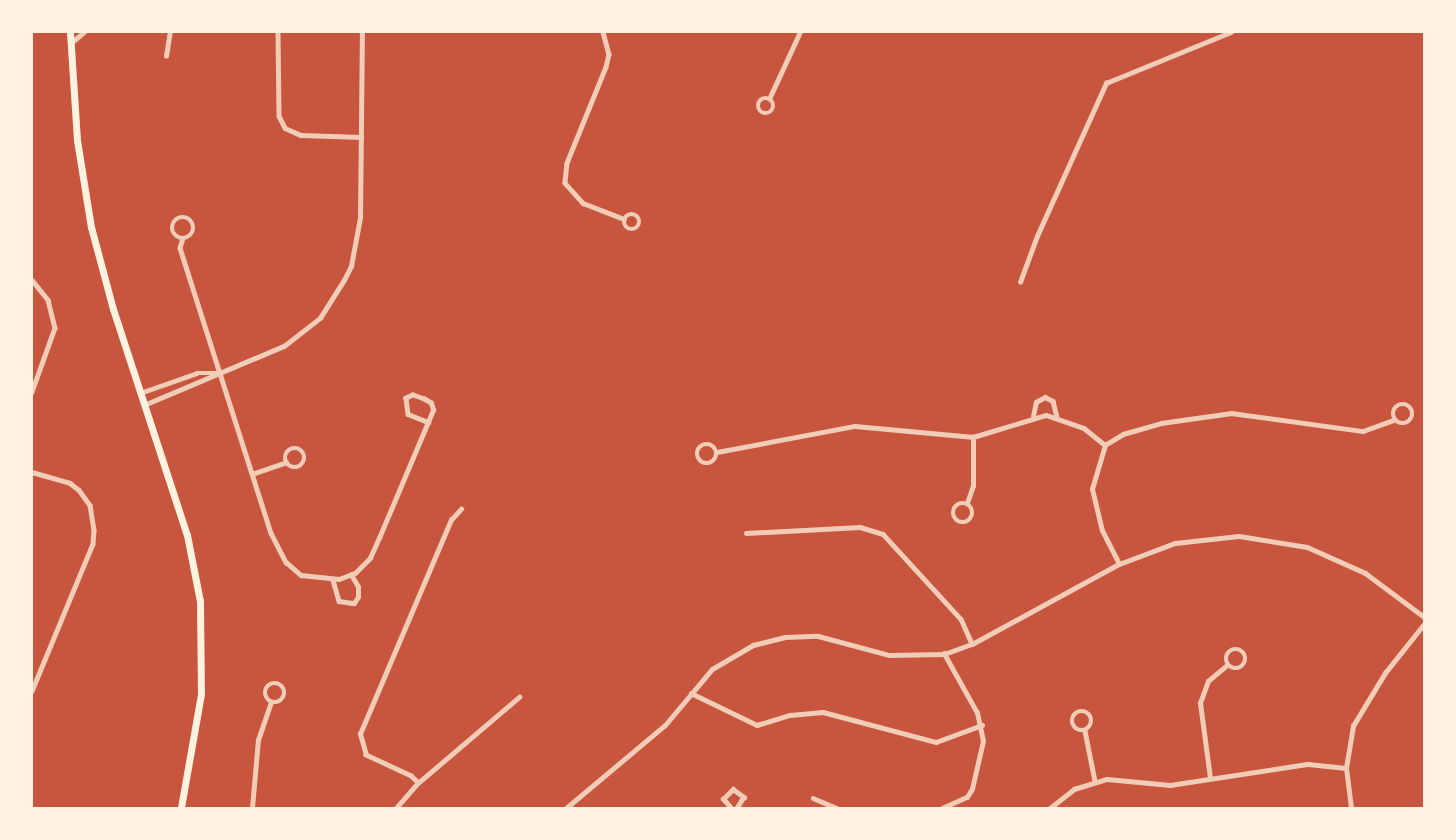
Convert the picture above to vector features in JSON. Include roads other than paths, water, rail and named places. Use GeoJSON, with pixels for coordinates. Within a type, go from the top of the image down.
{"type":"FeatureCollection","features":[{"type":"Feature","properties":{"kind":"main road"},"geometry":{"type":"LineString","coordinates":[[70,32],[74,118],[86,202],[107,287],[187,535],[200,601],[201,694],[181,808]]}},
{"type":"Feature","properties":{"kind":"street"},"geometry":{"type":"LineString","coordinates":[[70,44],[84,32]]}},
{"type":"Feature","properties":{"kind":"street"},"geometry":{"type":"LineString","coordinates":[[166,56],[170,32]]}},
{"type":"Feature","properties":{"kind":"street"},"geometry":{"type":"LineString","coordinates":[[278,32],[282,123],[290,132],[301,135],[361,136]]}},
{"type":"Feature","properties":{"kind":"street"},"geometry":{"type":"LineString","coordinates":[[144,405],[201,384],[217,373],[284,346],[320,318],[344,280],[351,266],[360,218],[362,32]]}},
{"type":"Feature","properties":{"kind":"street"},"geometry":{"type":"LineString","coordinates":[[603,32],[609,54],[606,67],[567,163],[566,183],[582,203],[624,219]]}},
{"type":"Feature","properties":{"kind":"street"},"geometry":{"type":"LineString","coordinates":[[769,99],[800,32]]}},
{"type":"Feature","properties":{"kind":"street"},"geometry":{"type":"LineString","coordinates":[[1020,282],[1037,236],[1106,83],[1231,32]]}},
{"type":"Feature","properties":{"kind":"street"},"geometry":{"type":"LineString","coordinates":[[183,238],[173,228],[177,219],[184,217],[193,223],[194,230],[183,238],[180,248],[217,373],[271,533],[286,562],[301,575],[333,580],[351,574],[370,558],[428,422],[432,403],[413,395],[406,398],[408,414],[428,422]]}},
{"type":"Feature","properties":{"kind":"street"},"geometry":{"type":"LineString","coordinates":[[32,280],[48,300],[55,328],[32,392]]}},
{"type":"Feature","properties":{"kind":"street"},"geometry":{"type":"LineString","coordinates":[[140,393],[197,373],[217,373]]}},
{"type":"Feature","properties":{"kind":"street"},"geometry":{"type":"LineString","coordinates":[[1033,416],[1036,402],[1045,397],[1053,401],[1057,417]]}},
{"type":"Feature","properties":{"kind":"street"},"geometry":{"type":"LineString","coordinates":[[1119,564],[1102,531],[1092,495],[1092,478],[1105,444],[1141,428],[1231,413],[1363,431],[1394,420],[1408,423],[1412,417],[1411,408],[1404,404],[1396,406],[1394,420]]}},
{"type":"Feature","properties":{"kind":"street"},"geometry":{"type":"LineString","coordinates":[[717,452],[716,459],[708,464],[698,457],[699,448],[706,444],[717,452],[855,426],[973,437],[1033,416],[1057,417],[1084,428],[1105,444]]}},
{"type":"Feature","properties":{"kind":"street"},"geometry":{"type":"LineString","coordinates":[[967,503],[959,504],[954,510],[959,522],[967,523],[973,516],[967,503],[973,486],[973,437]]}},
{"type":"Feature","properties":{"kind":"street"},"geometry":{"type":"LineString","coordinates":[[291,448],[305,454],[301,466],[291,467],[286,462],[286,455],[291,448]]}},
{"type":"Feature","properties":{"kind":"street"},"geometry":{"type":"LineString","coordinates":[[252,474],[286,462]]}},
{"type":"Feature","properties":{"kind":"street"},"geometry":{"type":"LineString","coordinates":[[32,472],[70,483],[79,489],[90,505],[94,530],[93,544],[32,691]]}},
{"type":"Feature","properties":{"kind":"street"},"geometry":{"type":"LineString","coordinates":[[418,783],[411,776],[366,755],[360,743],[360,734],[451,520],[461,508]]}},
{"type":"Feature","properties":{"kind":"street"},"geometry":{"type":"LineString","coordinates":[[746,533],[860,527],[883,534],[961,619],[972,644]]}},
{"type":"Feature","properties":{"kind":"street"},"geometry":{"type":"LineString","coordinates":[[566,808],[665,725],[711,669],[753,645],[785,637],[818,636],[889,655],[944,654],[972,644],[1119,564],[1157,548],[1198,538],[1276,540],[1348,563],[1425,617]]}},
{"type":"Feature","properties":{"kind":"street"},"geometry":{"type":"LineString","coordinates":[[333,580],[339,601],[354,603],[358,597],[351,574]]}},
{"type":"Feature","properties":{"kind":"street"},"geometry":{"type":"LineString","coordinates":[[1352,808],[1346,768],[1353,726],[1365,702],[1425,624]]}},
{"type":"Feature","properties":{"kind":"street"},"geometry":{"type":"LineString","coordinates":[[1210,778],[1200,703],[1208,681],[1227,665],[1229,651],[1238,649],[1244,653],[1245,662],[1241,668],[1227,665]]}},
{"type":"Feature","properties":{"kind":"street"},"geometry":{"type":"LineString","coordinates":[[942,808],[967,797],[972,789],[981,758],[982,725],[944,654]]}},
{"type":"Feature","properties":{"kind":"street"},"geometry":{"type":"LineString","coordinates":[[280,684],[285,691],[284,698],[271,702],[265,696],[267,687],[280,684]]}},
{"type":"Feature","properties":{"kind":"street"},"geometry":{"type":"LineString","coordinates":[[691,693],[757,725],[790,715],[823,712],[936,742],[982,725]]}},
{"type":"Feature","properties":{"kind":"street"},"geometry":{"type":"LineString","coordinates":[[396,808],[418,783],[519,697]]}},
{"type":"Feature","properties":{"kind":"street"},"geometry":{"type":"LineString","coordinates":[[252,808],[258,740],[271,702]]}},
{"type":"Feature","properties":{"kind":"street"},"geometry":{"type":"LineString","coordinates":[[1078,711],[1091,717],[1091,726],[1085,731],[1072,724],[1078,711]]}},
{"type":"Feature","properties":{"kind":"street"},"geometry":{"type":"LineString","coordinates":[[1085,731],[1095,781]]}},
{"type":"Feature","properties":{"kind":"street"},"geometry":{"type":"LineString","coordinates":[[1050,808],[1074,789],[1107,779],[1170,785],[1308,764],[1346,768]]}},
{"type":"Feature","properties":{"kind":"street"},"geometry":{"type":"LineString","coordinates":[[730,808],[723,799],[733,789],[744,797],[737,808]]}},
{"type":"Feature","properties":{"kind":"street"},"geometry":{"type":"LineString","coordinates":[[813,798],[837,808]]}}]}
